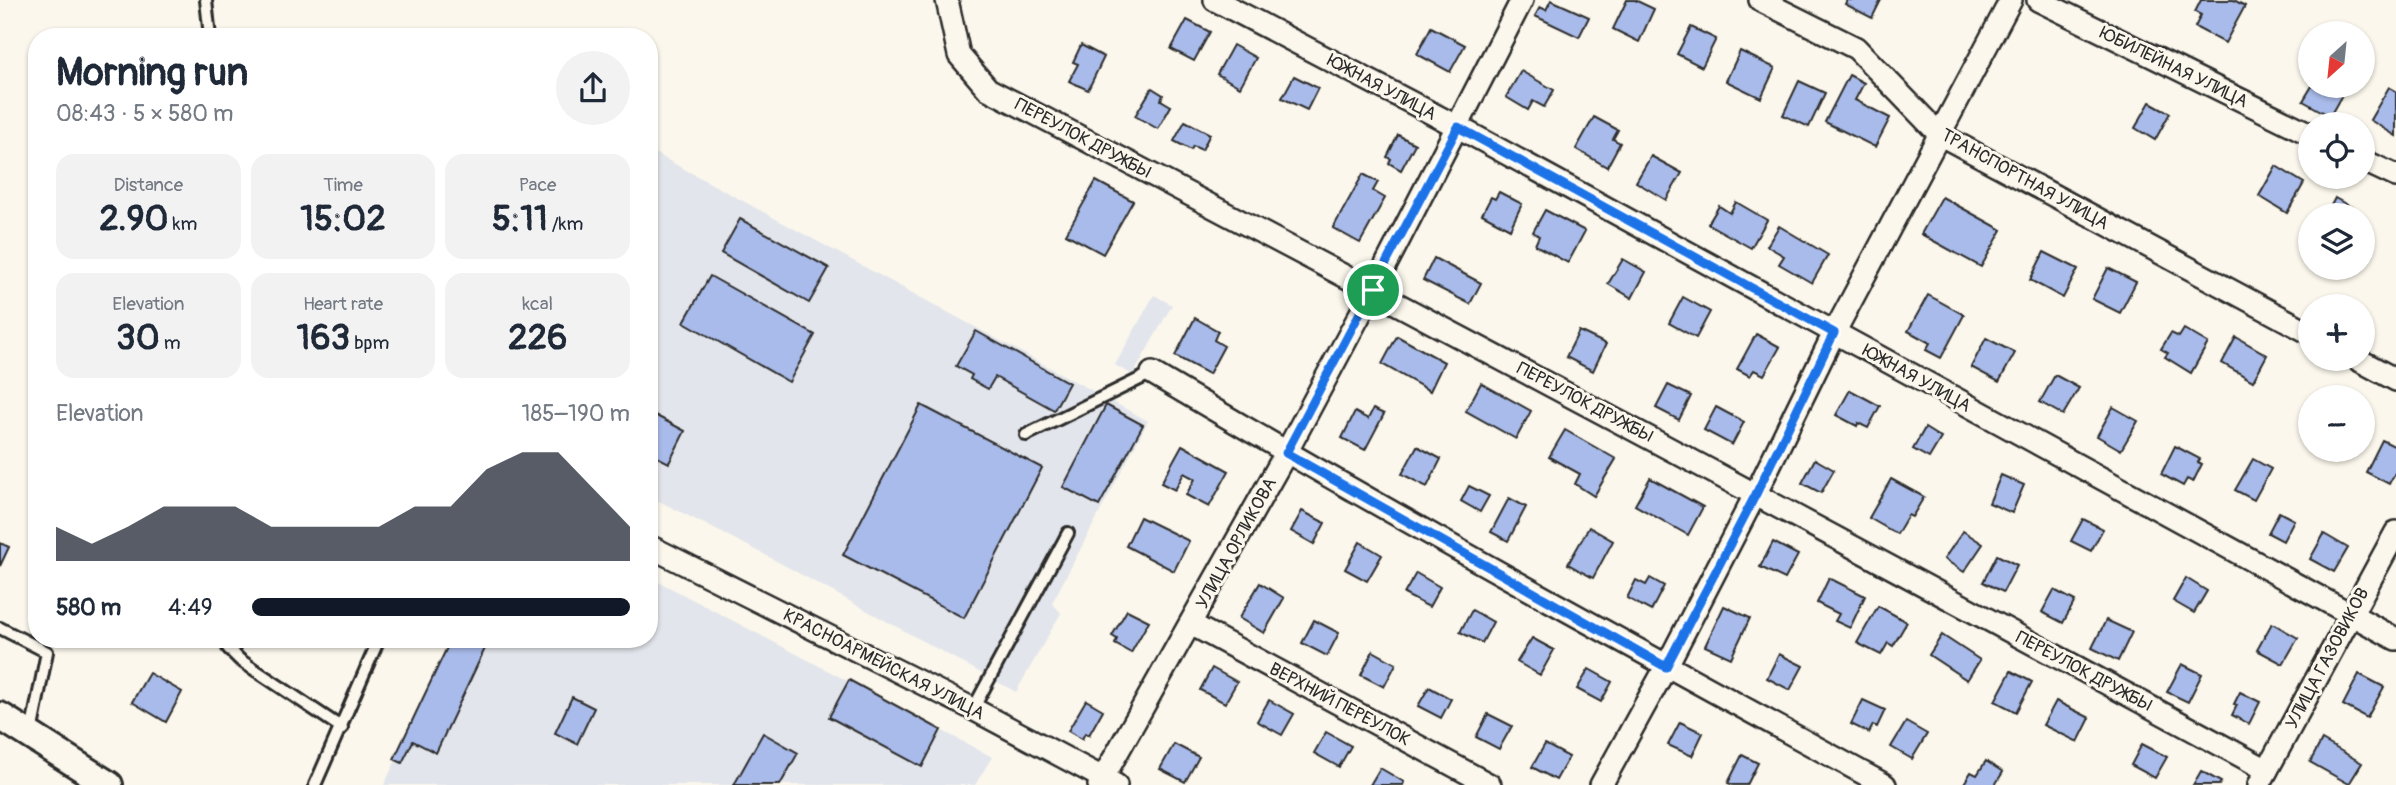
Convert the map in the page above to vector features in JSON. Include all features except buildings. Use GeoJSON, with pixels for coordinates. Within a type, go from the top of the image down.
{"type":"FeatureCollection","features":[{"type":"Feature","properties":{"kind":"street","name":"ПЕРЕУЛОК ДРУЖБЫ"},"geometry":{"type":"LineString","coordinates":[[947,0],[959,55],[988,89],[1756,494],[2263,777]]}},
{"type":"Feature","properties":{"kind":"street","name":"ЮЖНАЯ УЛИЦА"},"geometry":{"type":"LineString","coordinates":[[1214,0],[1458,127],[2396,639]]}},
{"type":"Feature","properties":{"kind":"street","name":"УЛИЦА ОРЛИКОВА"},"geometry":{"type":"LineString","coordinates":[[1106,783],[1373,290],[1522,0]]}},
{"type":"Feature","properties":{"kind":"street","name":"ТРАНСПОРТНАЯ УЛИЦА"},"geometry":{"type":"LineString","coordinates":[[1760,0],[1856,48],[1939,134],[2298,327]]}},
{"type":"Feature","properties":{"kind":"street"},"geometry":{"type":"LineString","coordinates":[[1601,785],[1666,667],[1756,494],[1834,333],[2011,0]]}},
{"type":"Feature","properties":{"kind":"street","name":"ЮБИЛЕЙНАЯ УЛИЦА"},"geometry":{"type":"LineString","coordinates":[[2038,0],[2298,128]]}},
{"type":"Feature","properties":{"kind":"street"},"geometry":{"type":"LineString","coordinates":[[2375,166],[2396,176]]}},
{"type":"Feature","properties":{"kind":"street"},"geometry":{"type":"LineString","coordinates":[[2375,369],[2396,380]]}},
{"type":"Feature","properties":{"kind":"street"},"geometry":{"type":"LineString","coordinates":[[1152,373],[1286,453],[1666,667],[1885,785]]}},
{"type":"Feature","properties":{"kind":"street","name":"УЛИЦА ГАЗОВИКОВ"},"geometry":{"type":"LineString","coordinates":[[2263,777],[2396,532]]}},
{"type":"Feature","properties":{"kind":"street","name":"КРАСНОАРМЕЙСКАЯ УЛИЦА"},"geometry":{"type":"LineString","coordinates":[[658,551],[973,709],[1106,783]]}},
{"type":"Feature","properties":{"kind":"street","name":"ВЕРХНИЙ ПЕРЕУЛОК"},"geometry":{"type":"LineString","coordinates":[[1191,624],[1490,785]]}},
{"type":"Feature","properties":{"kind":"street"},"geometry":{"type":"LineString","coordinates":[[0,716],[109,785]]}},
{"type":"Feature","properties":{"kind":"lane"},"geometry":{"type":"LineString","coordinates":[[206,0],[209,28]]}},
{"type":"Feature","properties":{"kind":"lane"},"geometry":{"type":"LineString","coordinates":[[1026,435],[1152,373]]}},
{"type":"Feature","properties":{"kind":"lane"},"geometry":{"type":"LineString","coordinates":[[973,709],[1068,533]]}},
{"type":"Feature","properties":{"kind":"lane"},"geometry":{"type":"LineString","coordinates":[[0,628],[28,642]]}},
{"type":"Feature","properties":{"kind":"lane"},"geometry":{"type":"LineString","coordinates":[[31,736],[47,652],[39,648]]}},
{"type":"Feature","properties":{"kind":"lane"},"geometry":{"type":"LineString","coordinates":[[228,648],[240,660],[342,728]]}},
{"type":"Feature","properties":{"kind":"lane"},"geometry":{"type":"LineString","coordinates":[[315,785],[375,648]]}},
{"type":"Feature","properties":{"kind":"shaded area"},"geometry":{"type":"Polygon","coordinates":[[[658,155],[1148,421],[1052,603],[1061,613],[1016,692],[758,551],[658,501],[658,155]]]}},
{"type":"Feature","properties":{"kind":"shaded area"},"geometry":{"type":"Polygon","coordinates":[[[1154,295],[1172,305],[1133,375],[1115,365],[1154,295]]]}},
{"type":"Feature","properties":{"kind":"shaded area"},"geometry":{"type":"Polygon","coordinates":[[[658,582],[992,757],[975,785],[384,785],[450,648],[658,648],[658,582]]]}},
{"type":"Feature","properties":{"kind":"route"},"geometry":{"type":"LineString","coordinates":[[1458,127],[1834,333],[1756,494],[1666,667],[1286,453],[1373,290],[1458,127]]}}]}
